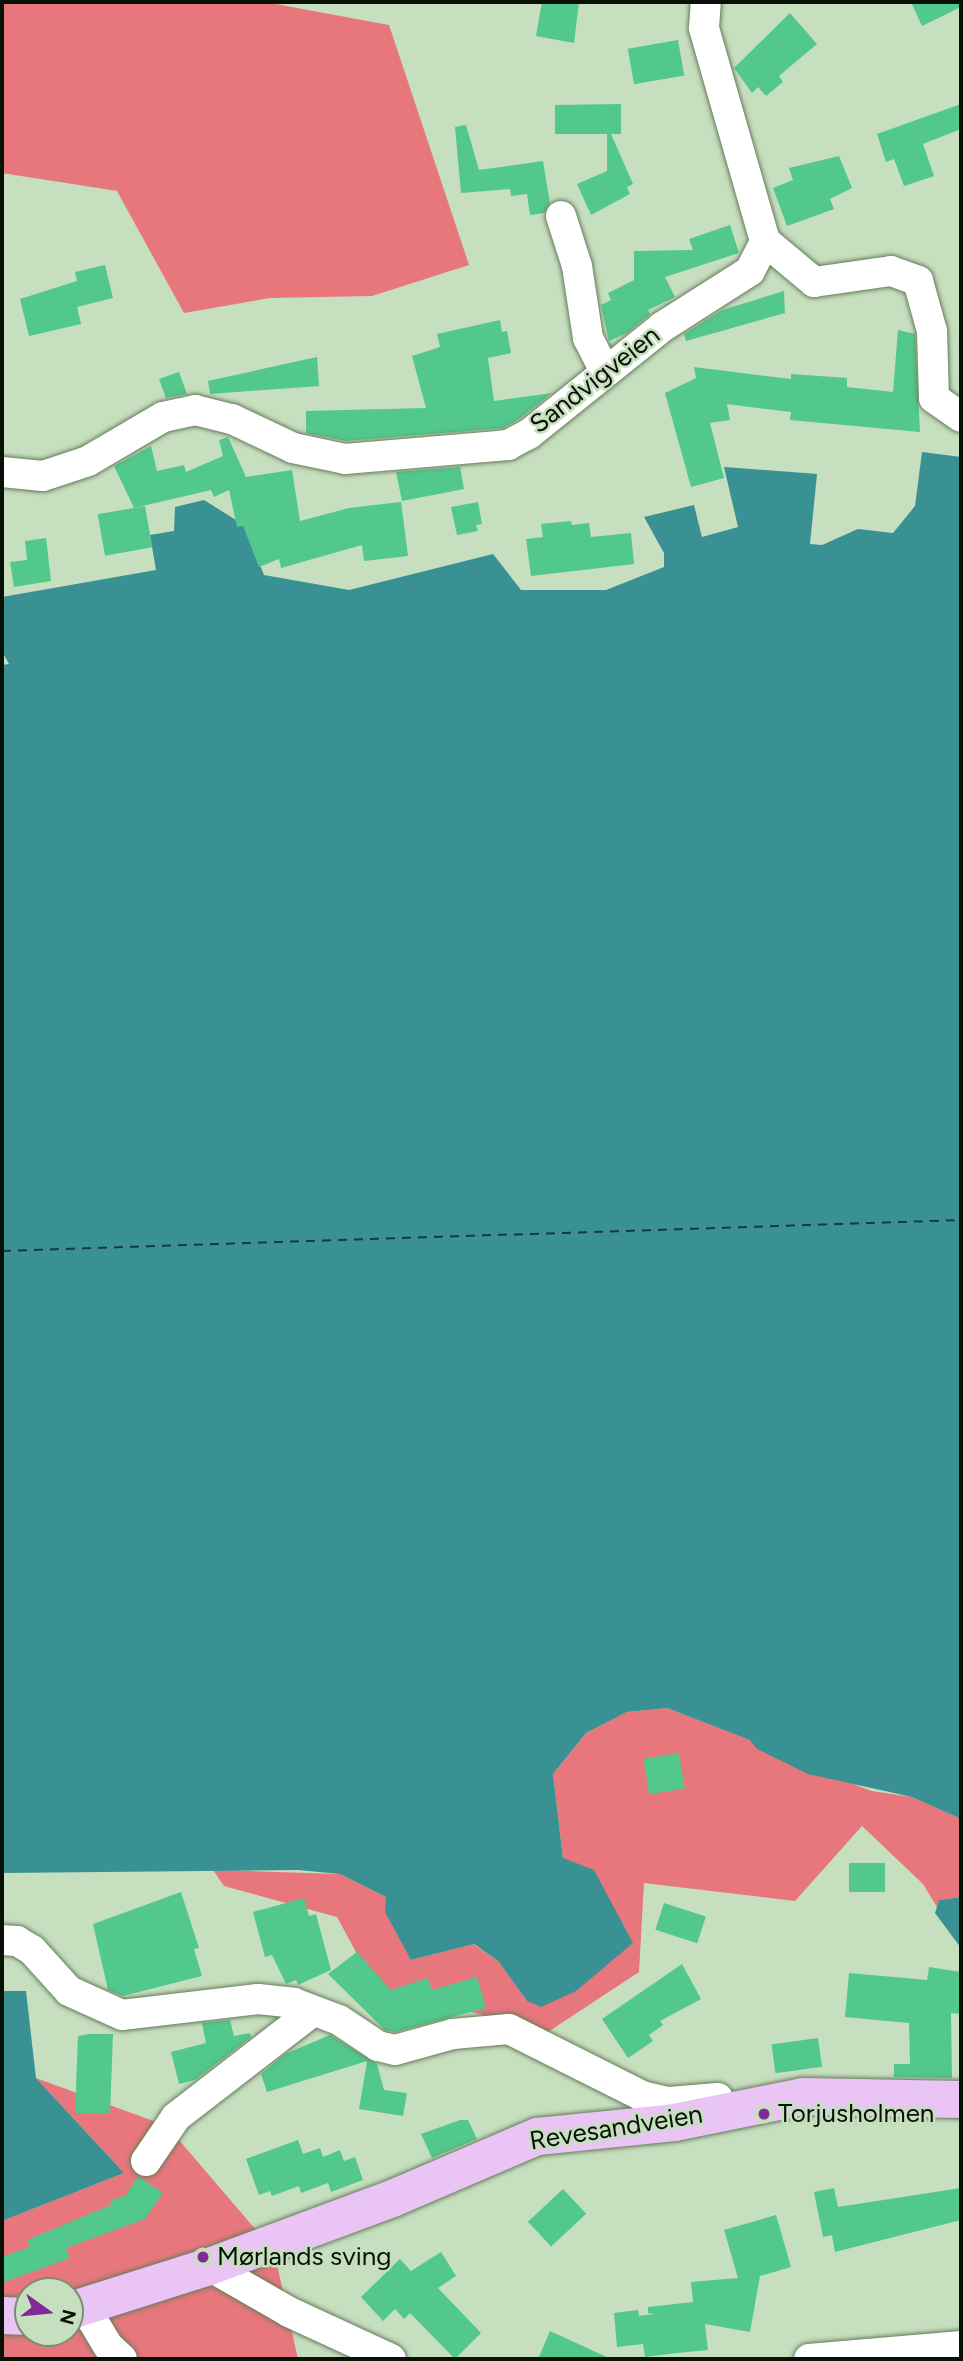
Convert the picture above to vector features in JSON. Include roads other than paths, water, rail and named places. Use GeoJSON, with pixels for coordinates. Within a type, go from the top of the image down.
{"type":"FeatureCollection","features":[{"type":"Feature","properties":{"kind":"main road","name":"Revesandveien"},"geometry":{"type":"LineString","coordinates":[[84,2307],[209,2266],[392,2197],[537,2136],[674,2122],[771,2101],[832,2094],[900,2100],[961,2099]]}},
{"type":"Feature","properties":{"kind":"street"},"geometry":{"type":"LineString","coordinates":[[706,2],[704,28],[765,241],[814,282],[891,271],[918,281],[932,331],[934,398],[961,417]]}},
{"type":"Feature","properties":{"kind":"street"},"geometry":{"type":"LineString","coordinates":[[561,216],[577,266],[588,338],[604,370]]}},
{"type":"Feature","properties":{"kind":"street","name":"Sandvigveien"},"geometry":{"type":"LineString","coordinates":[[2,472],[43,476],[88,461],[163,417],[195,410],[232,419],[293,448],[345,459],[508,445],[529,434],[604,370],[750,271],[765,241]]}},
{"type":"Feature","properties":{"kind":"street"},"geometry":{"type":"LineString","coordinates":[[2,1940],[17,1941],[32,1950],[69,1991],[122,2015],[258,1999],[313,2011],[339,2020],[378,2046],[396,2050],[453,2034],[509,2029],[642,2096],[695,2103],[761,2093],[771,2101]]}},
{"type":"Feature","properties":{"kind":"street"},"geometry":{"type":"LineString","coordinates":[[146,2161],[176,2117],[313,2011]]}},
{"type":"Feature","properties":{"kind":"street"},"geometry":{"type":"LineString","coordinates":[[209,2266],[289,2312],[391,2359]]}},
{"type":"Feature","properties":{"kind":"street","name":"Revesandveien"},"geometry":{"type":"LineString","coordinates":[[84,2316],[122,2359]]}},
{"type":"Feature","properties":{"kind":"street"},"geometry":{"type":"LineString","coordinates":[[809,2359],[961,2346]]}},
{"type":"Feature","properties":{"kind":"water"},"geometry":{"type":"Polygon","coordinates":[[[922,452],[961,457],[961,1819],[912,1797],[808,1774],[757,1749],[750,1740],[667,1708],[627,1712],[586,1733],[553,1774],[563,1858],[594,1870],[633,1943],[576,1991],[541,2007],[527,2001],[498,1961],[474,1944],[411,1960],[385,1912],[386,1897],[340,1874],[298,1870],[2,1873],[2,665],[9,664],[2,651],[2,597],[156,570],[150,535],[174,531],[175,507],[204,500],[244,525],[264,575],[349,590],[493,554],[521,590],[606,590],[664,567],[664,553],[644,517],[694,505],[702,537],[738,527],[724,467],[817,474],[810,544],[822,545],[858,529],[893,533],[915,506],[922,452]]]}},
{"type":"Feature","properties":{"kind":"water"},"geometry":{"type":"Polygon","coordinates":[[[961,1897],[961,1948],[935,1913],[939,1900],[961,1897]]]}},
{"type":"Feature","properties":{"kind":"water"},"geometry":{"type":"Polygon","coordinates":[[[2,1991],[26,1991],[36,2078],[124,2173],[2,2221],[2,1991]]]}},
{"type":"Feature","properties":{"kind":"place","name":"Torjusholmen"},"geometry":{"type":"Point","coordinates":[764,2114]}},
{"type":"Feature","properties":{"kind":"place","name":"Mørlands sving"},"geometry":{"type":"Point","coordinates":[203,2257]}}]}
